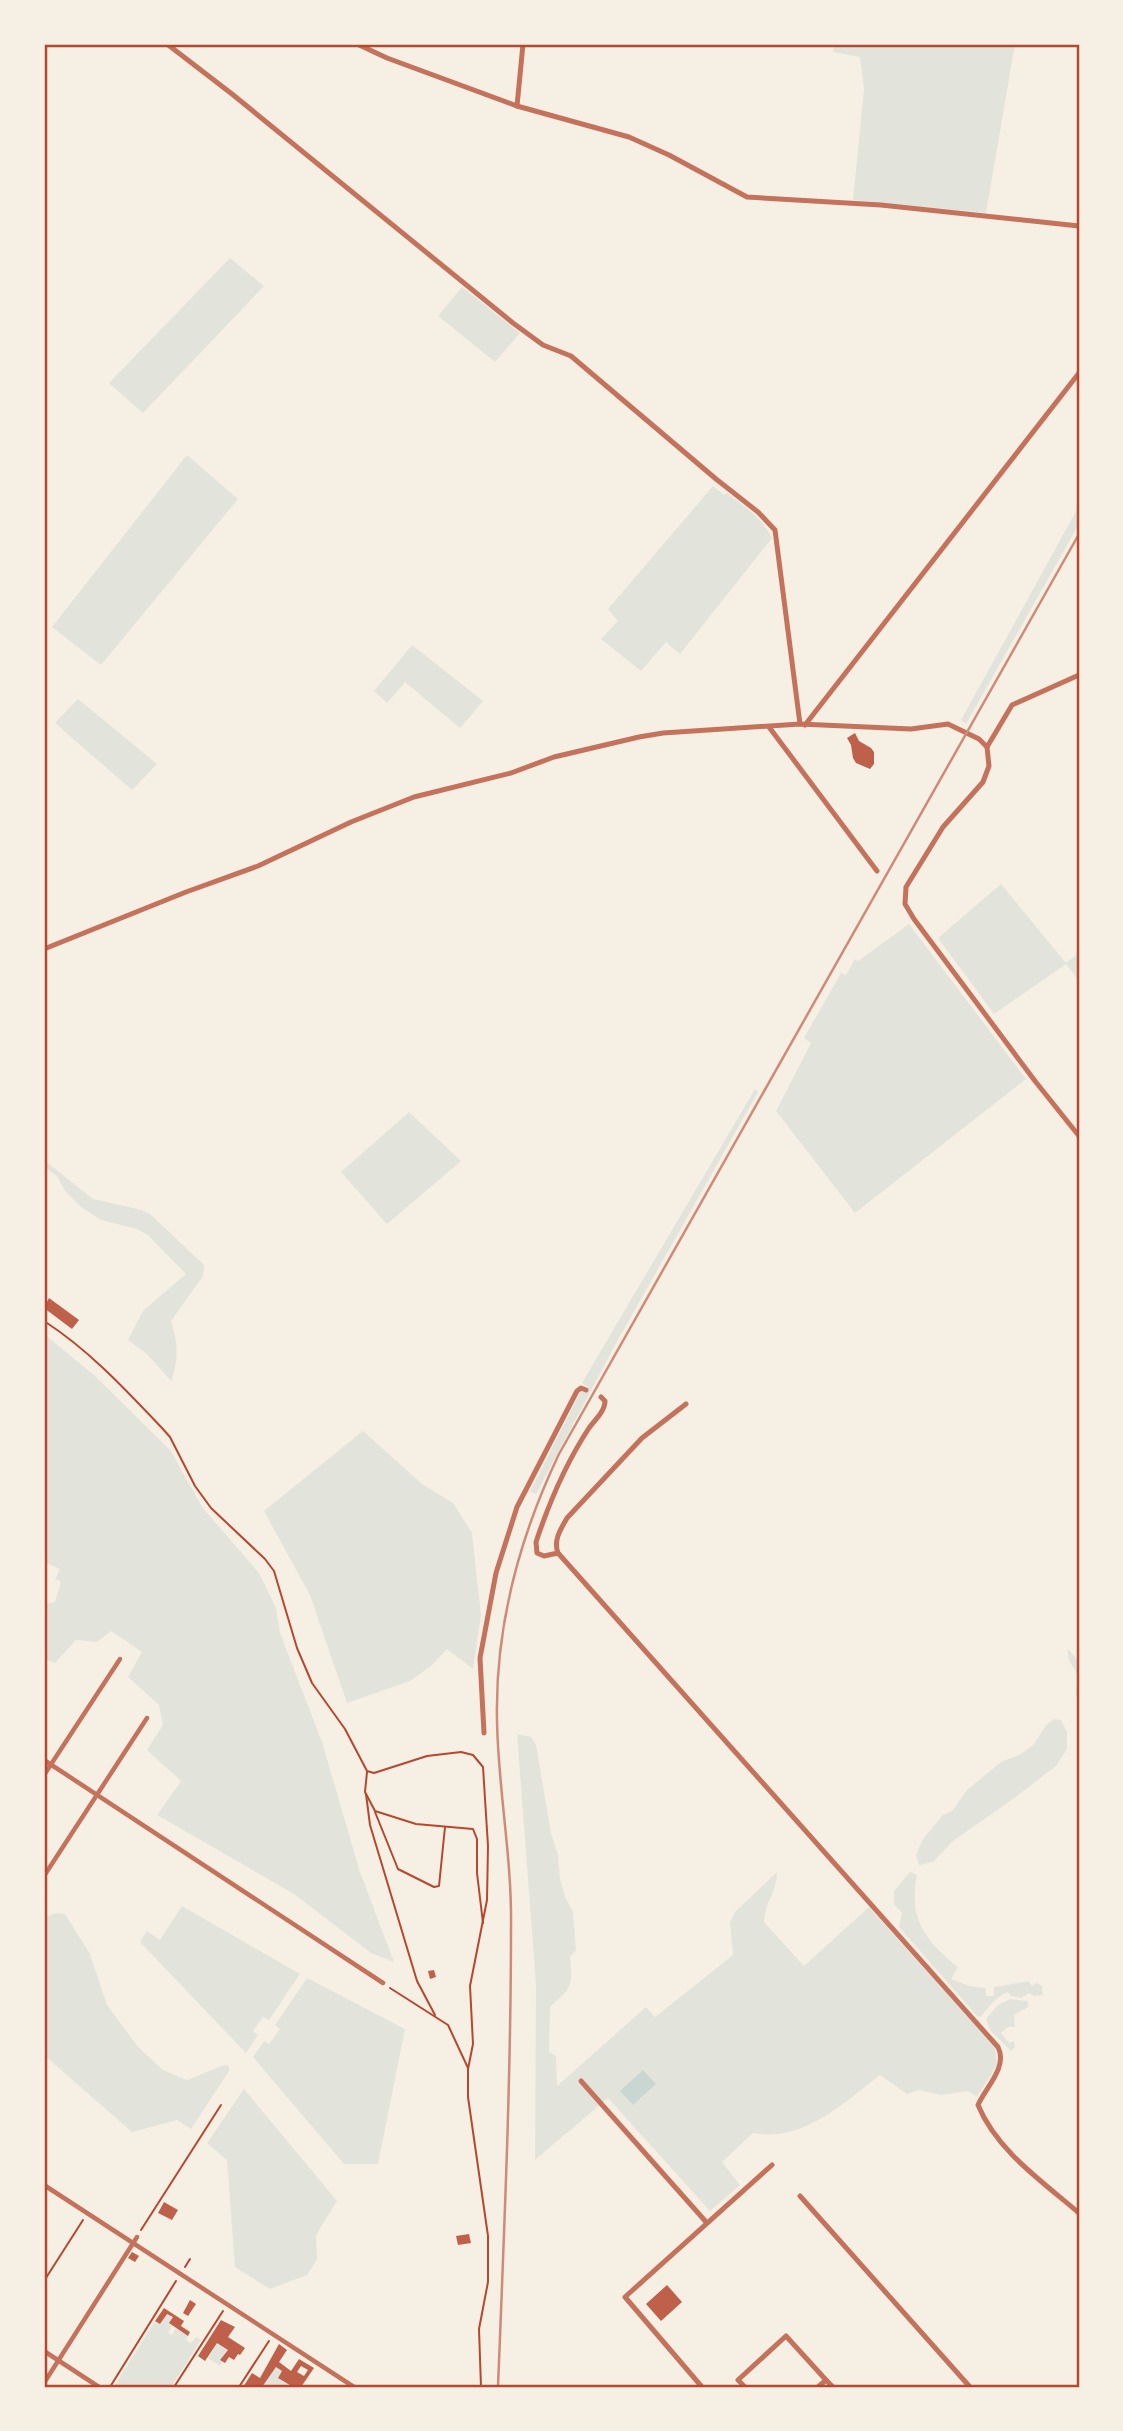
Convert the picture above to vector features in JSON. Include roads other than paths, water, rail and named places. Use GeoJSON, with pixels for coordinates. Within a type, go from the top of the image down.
{"type":"FeatureCollection","features":[{"type":"Feature","properties":{"kind":"street"},"geometry":{"type":"LineString","coordinates":[[167,44],[513,323],[543,345],[571,356],[758,512],[775,530],[803,724]]}},
{"type":"Feature","properties":{"kind":"street"},"geometry":{"type":"LineString","coordinates":[[357,44],[387,58],[517,106],[629,137],[670,155],[747,197],[881,205],[1079,226]]}},
{"type":"Feature","properties":{"kind":"street"},"geometry":{"type":"LineString","coordinates":[[517,106],[523,44]]}},
{"type":"Feature","properties":{"kind":"street"},"geometry":{"type":"LineString","coordinates":[[803,724],[1079,373]]}},
{"type":"Feature","properties":{"kind":"street"},"geometry":{"type":"LineString","coordinates":[[987,747],[1012,705],[1079,675]]}},
{"type":"Feature","properties":{"kind":"street"},"geometry":{"type":"LineString","coordinates":[[44,949],[258,866],[351,821],[414,797],[511,773],[566,754],[663,733],[803,724],[911,729],[948,724],[979,739],[987,747],[987,775],[935,838],[906,887],[905,904],[1035,1081],[1079,1136]]}},
{"type":"Feature","properties":{"kind":"street"},"geometry":{"type":"LineString","coordinates":[[769,727],[877,871]]}},
{"type":"Feature","properties":{"kind":"street"},"geometry":{"type":"LineString","coordinates":[[484,1733],[480,1658],[496,1573],[517,1507],[577,1391],[581,1388],[586,1390]]}},
{"type":"Feature","properties":{"kind":"street"},"geometry":{"type":"LineString","coordinates":[[558,1553],[544,1556],[537,1553],[536,1542],[561,1479],[587,1431],[605,1406],[601,1397]]}},
{"type":"Feature","properties":{"kind":"street"},"geometry":{"type":"LineString","coordinates":[[686,1404],[642,1438],[567,1518],[558,1534],[558,1553],[998,2047],[1001,2054],[999,2068],[978,2105],[982,2116],[1024,2166],[1079,2213]]}},
{"type":"Feature","properties":{"kind":"street"},"geometry":{"type":"LineString","coordinates":[[44,1775],[120,1660]]}},
{"type":"Feature","properties":{"kind":"street"},"geometry":{"type":"LineString","coordinates":[[44,1876],[147,1718]]}},
{"type":"Feature","properties":{"kind":"street"},"geometry":{"type":"LineString","coordinates":[[44,1760],[383,1983]]}},
{"type":"Feature","properties":{"kind":"street"},"geometry":{"type":"LineString","coordinates":[[581,2081],[707,2223]]}},
{"type":"Feature","properties":{"kind":"street"},"geometry":{"type":"LineString","coordinates":[[702,2387],[625,2297],[772,2165]]}},
{"type":"Feature","properties":{"kind":"street"},"geometry":{"type":"LineString","coordinates":[[44,2185],[135,2240],[181,2274],[354,2387]]}},
{"type":"Feature","properties":{"kind":"street"},"geometry":{"type":"LineString","coordinates":[[800,2196],[970,2387]]}},
{"type":"Feature","properties":{"kind":"street"},"geometry":{"type":"LineString","coordinates":[[44,2383],[135,2240]]}},
{"type":"Feature","properties":{"kind":"street"},"geometry":{"type":"LineString","coordinates":[[745,2387],[738,2380],[786,2336],[833,2387]]}},
{"type":"Feature","properties":{"kind":"street"},"geometry":{"type":"LineString","coordinates":[[44,2351],[99,2387]]}},
{"type":"Feature","properties":{"kind":"street"},"geometry":{"type":"LineString","coordinates":[[818,2387],[826,2380]]}},
{"type":"Feature","properties":{"kind":"railway"},"geometry":{"type":"LineString","coordinates":[[498,2387],[508,2099],[511,1900],[498,1746],[497,1685],[505,1617],[521,1550],[559,1454],[1079,534]]}}]}
